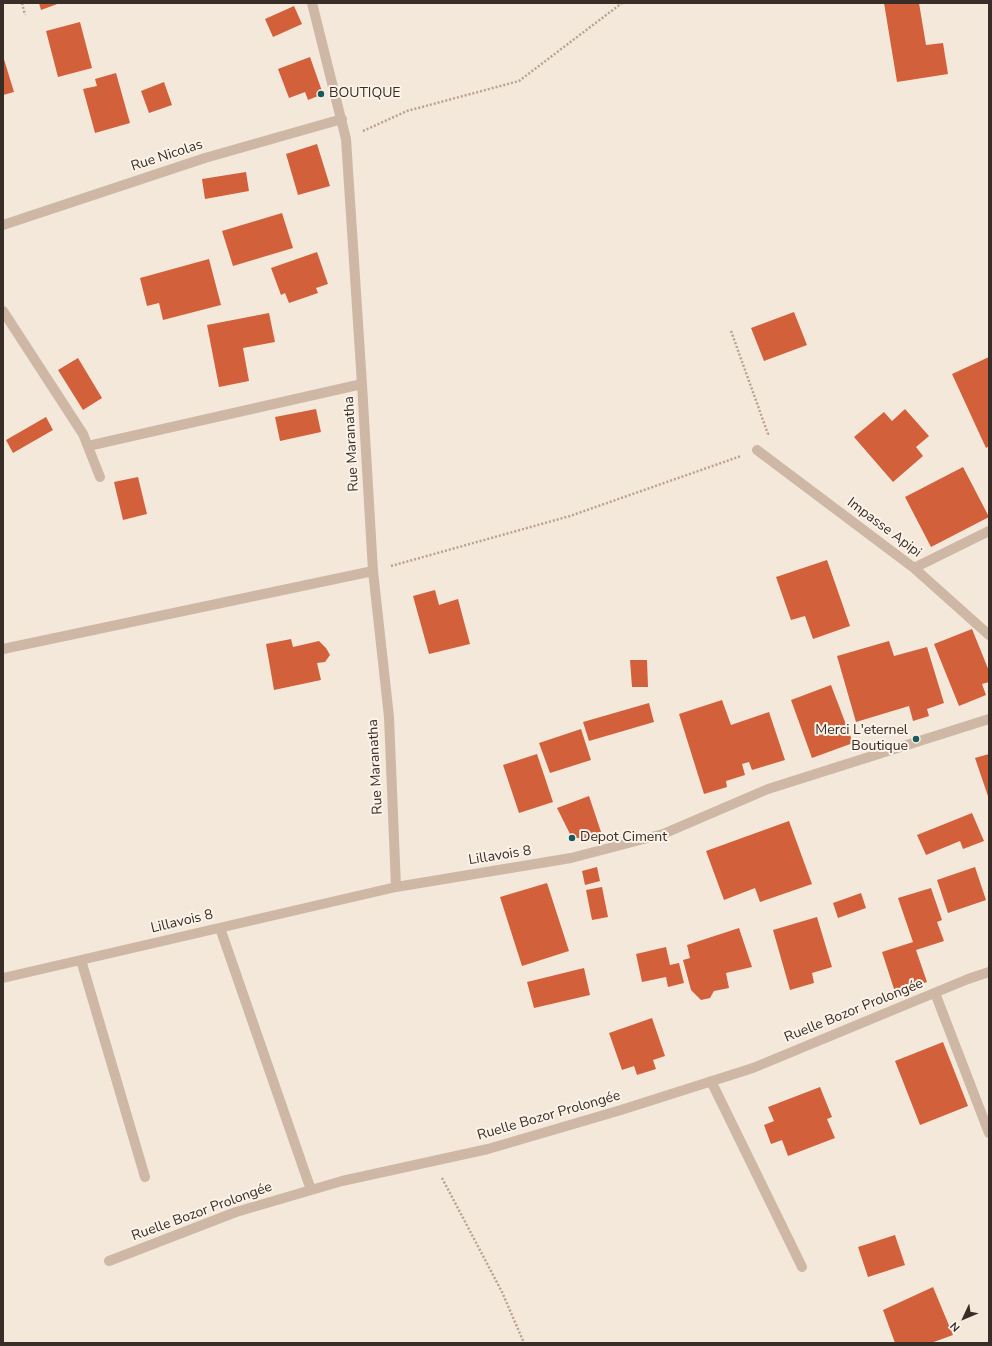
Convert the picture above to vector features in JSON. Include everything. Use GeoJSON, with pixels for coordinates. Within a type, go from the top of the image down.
{"type":"FeatureCollection","features":[{"type":"Feature","properties":{"kind":"street","name":"Rue Maranatha"},"geometry":{"type":"LineString","coordinates":[[312,3],[346,139],[373,571],[389,717],[396,887]]}},
{"type":"Feature","properties":{"kind":"street","name":"Rue Nicolas"},"geometry":{"type":"LineString","coordinates":[[3,226],[205,158],[342,119]]}},
{"type":"Feature","properties":{"kind":"street"},"geometry":{"type":"LineString","coordinates":[[3,311],[83,434],[100,477]]}},
{"type":"Feature","properties":{"kind":"street"},"geometry":{"type":"LineString","coordinates":[[88,446],[362,384]]}},
{"type":"Feature","properties":{"kind":"street","name":"Impasse Apipi"},"geometry":{"type":"LineString","coordinates":[[757,450],[914,568],[989,635]]}},
{"type":"Feature","properties":{"kind":"street"},"geometry":{"type":"LineString","coordinates":[[914,568],[989,531]]}},
{"type":"Feature","properties":{"kind":"street"},"geometry":{"type":"LineString","coordinates":[[3,649],[373,571]]}},
{"type":"Feature","properties":{"kind":"street","name":"Lillavois 8"},"geometry":{"type":"LineString","coordinates":[[3,978],[396,887],[571,858],[663,834],[768,789],[989,719]]}},
{"type":"Feature","properties":{"kind":"street"},"geometry":{"type":"LineString","coordinates":[[220,928],[311,1190]]}},
{"type":"Feature","properties":{"kind":"street"},"geometry":{"type":"LineString","coordinates":[[81,960],[145,1177]]}},
{"type":"Feature","properties":{"kind":"street","name":"Ruelle Bozor Prolongée"},"geometry":{"type":"LineString","coordinates":[[109,1261],[236,1212],[342,1181],[488,1149],[621,1110],[753,1068],[968,979],[989,972]]}},
{"type":"Feature","properties":{"kind":"street"},"geometry":{"type":"LineString","coordinates":[[935,993],[989,1134]]}},
{"type":"Feature","properties":{"kind":"street"},"geometry":{"type":"LineString","coordinates":[[711,1081],[802,1268]]}},
{"type":"Feature","properties":{"kind":"path"},"geometry":{"type":"LineString","coordinates":[[22,3],[25,15]]}},
{"type":"Feature","properties":{"kind":"path"},"geometry":{"type":"LineString","coordinates":[[346,139],[407,111],[519,81],[622,3]]}},
{"type":"Feature","properties":{"kind":"path"},"geometry":{"type":"LineString","coordinates":[[373,571],[570,516],[757,450],[768,434],[731,330]]}},
{"type":"Feature","properties":{"kind":"path"},"geometry":{"type":"LineString","coordinates":[[432,1161],[502,1292],[524,1343]]}},
{"type":"Feature","properties":{"kind":"building"},"geometry":{"type":"Polygon","coordinates":[[[39,3],[60,3],[41,10],[39,3]]]}},
{"type":"Feature","properties":{"kind":"building"},"geometry":{"type":"Polygon","coordinates":[[[884,3],[919,3],[926,45],[943,43],[948,74],[897,82],[884,3]]]}},
{"type":"Feature","properties":{"kind":"building"},"geometry":{"type":"Polygon","coordinates":[[[294,6],[302,24],[273,37],[265,19],[294,6]]]}},
{"type":"Feature","properties":{"kind":"building"},"geometry":{"type":"Polygon","coordinates":[[[80,22],[92,68],[58,77],[46,31],[80,22]]]}},
{"type":"Feature","properties":{"kind":"building"},"geometry":{"type":"Polygon","coordinates":[[[3,56],[14,92],[3,95],[3,56]]]}},
{"type":"Feature","properties":{"kind":"building"},"geometry":{"type":"Polygon","coordinates":[[[310,57],[323,94],[308,100],[305,92],[289,98],[278,69],[310,57]]]}},
{"type":"Feature","properties":{"kind":"building"},"geometry":{"type":"Polygon","coordinates":[[[116,73],[130,123],[95,133],[83,89],[97,86],[95,79],[116,73]]]}},
{"type":"Feature","properties":{"kind":"building"},"geometry":{"type":"Polygon","coordinates":[[[164,82],[172,105],[149,113],[141,91],[164,82]]]}},
{"type":"Feature","properties":{"kind":"building"},"geometry":{"type":"Polygon","coordinates":[[[317,144],[330,186],[298,195],[286,154],[317,144]]]}},
{"type":"Feature","properties":{"kind":"building"},"geometry":{"type":"Polygon","coordinates":[[[246,172],[249,191],[205,199],[202,179],[246,172]]]}},
{"type":"Feature","properties":{"kind":"building"},"geometry":{"type":"Polygon","coordinates":[[[282,213],[293,248],[233,266],[222,231],[282,213]]]}},
{"type":"Feature","properties":{"kind":"building"},"geometry":{"type":"Polygon","coordinates":[[[317,252],[328,284],[316,288],[318,293],[289,303],[285,293],[281,295],[271,268],[317,252]]]}},
{"type":"Feature","properties":{"kind":"building"},"geometry":{"type":"Polygon","coordinates":[[[209,259],[221,305],[163,320],[159,303],[147,306],[140,278],[209,259]]]}},
{"type":"Feature","properties":{"kind":"building"},"geometry":{"type":"Polygon","coordinates":[[[794,312],[807,345],[764,361],[751,328],[794,312]]]}},
{"type":"Feature","properties":{"kind":"building"},"geometry":{"type":"Polygon","coordinates":[[[269,313],[275,342],[243,348],[249,381],[219,387],[207,325],[269,313]]]}},
{"type":"Feature","properties":{"kind":"building"},"geometry":{"type":"Polygon","coordinates":[[[989,357],[989,446],[986,448],[952,374],[989,357]]]}},
{"type":"Feature","properties":{"kind":"building"},"geometry":{"type":"Polygon","coordinates":[[[78,358],[102,398],[83,410],[58,370],[78,358]]]}},
{"type":"Feature","properties":{"kind":"building"},"geometry":{"type":"Polygon","coordinates":[[[316,409],[321,432],[280,441],[275,417],[316,409]]]}},
{"type":"Feature","properties":{"kind":"building"},"geometry":{"type":"Polygon","coordinates":[[[905,409],[929,436],[916,447],[923,456],[893,482],[854,437],[884,412],[892,421],[905,409]]]}},
{"type":"Feature","properties":{"kind":"building"},"geometry":{"type":"Polygon","coordinates":[[[46,417],[53,430],[13,453],[6,440],[46,417]]]}},
{"type":"Feature","properties":{"kind":"building"},"geometry":{"type":"Polygon","coordinates":[[[963,467],[989,517],[931,547],[905,497],[963,467]]]}},
{"type":"Feature","properties":{"kind":"building"},"geometry":{"type":"Polygon","coordinates":[[[138,477],[147,514],[123,520],[114,482],[138,477]]]}},
{"type":"Feature","properties":{"kind":"building"},"geometry":{"type":"Polygon","coordinates":[[[827,560],[850,626],[813,639],[805,616],[791,620],[776,577],[827,560]]]}},
{"type":"Feature","properties":{"kind":"building"},"geometry":{"type":"Polygon","coordinates":[[[435,590],[439,605],[458,599],[470,644],[429,654],[413,596],[435,590]]]}},
{"type":"Feature","properties":{"kind":"building"},"geometry":{"type":"Polygon","coordinates":[[[972,629],[989,671],[989,682],[982,684],[986,695],[959,706],[934,644],[972,629]]]}},
{"type":"Feature","properties":{"kind":"building"},"geometry":{"type":"Polygon","coordinates":[[[291,639],[293,647],[319,641],[330,655],[325,662],[317,663],[321,680],[274,690],[266,644],[291,639]]]}},
{"type":"Feature","properties":{"kind":"building"},"geometry":{"type":"Polygon","coordinates":[[[889,641],[894,656],[927,647],[944,703],[927,709],[929,716],[913,721],[909,706],[856,722],[837,656],[889,641]]]}},
{"type":"Feature","properties":{"kind":"building"},"geometry":{"type":"Polygon","coordinates":[[[630,660],[647,660],[648,687],[632,687],[630,660]]]}},
{"type":"Feature","properties":{"kind":"building"},"geometry":{"type":"Polygon","coordinates":[[[831,685],[853,743],[812,758],[791,700],[831,685]]]}},
{"type":"Feature","properties":{"kind":"building"},"geometry":{"type":"Polygon","coordinates":[[[722,700],[731,725],[769,712],[785,760],[752,770],[749,762],[742,764],[745,775],[726,781],[727,787],[704,794],[679,714],[722,700]]]}},
{"type":"Feature","properties":{"kind":"building"},"geometry":{"type":"Polygon","coordinates":[[[649,703],[654,722],[589,741],[583,722],[649,703]]]}},
{"type":"Feature","properties":{"kind":"building"},"geometry":{"type":"Polygon","coordinates":[[[581,729],[591,760],[550,773],[539,743],[581,729]]]}},
{"type":"Feature","properties":{"kind":"building"},"geometry":{"type":"Polygon","coordinates":[[[537,754],[553,802],[519,813],[503,765],[537,754]]]}},
{"type":"Feature","properties":{"kind":"building"},"geometry":{"type":"Polygon","coordinates":[[[989,754],[989,799],[975,758],[989,754]]]}},
{"type":"Feature","properties":{"kind":"building"},"geometry":{"type":"Polygon","coordinates":[[[589,796],[603,838],[572,838],[557,808],[589,796]]]}},
{"type":"Feature","properties":{"kind":"building"},"geometry":{"type":"Polygon","coordinates":[[[972,813],[984,841],[963,849],[960,841],[926,855],[917,835],[972,813]]]}},
{"type":"Feature","properties":{"kind":"building"},"geometry":{"type":"Polygon","coordinates":[[[789,821],[812,884],[760,902],[755,888],[724,900],[706,851],[789,821]]]}},
{"type":"Feature","properties":{"kind":"building"},"geometry":{"type":"Polygon","coordinates":[[[597,867],[600,881],[585,885],[582,871],[597,867]]]}},
{"type":"Feature","properties":{"kind":"building"},"geometry":{"type":"Polygon","coordinates":[[[975,867],[986,900],[948,913],[937,880],[975,867]]]}},
{"type":"Feature","properties":{"kind":"building"},"geometry":{"type":"Polygon","coordinates":[[[547,883],[569,951],[522,966],[500,897],[547,883]]]}},
{"type":"Feature","properties":{"kind":"building"},"geometry":{"type":"Polygon","coordinates":[[[602,887],[608,917],[592,920],[586,890],[602,887]]]}},
{"type":"Feature","properties":{"kind":"building"},"geometry":{"type":"Polygon","coordinates":[[[931,888],[942,920],[937,922],[944,941],[916,950],[927,982],[895,992],[882,952],[913,942],[898,898],[931,888]]]}},
{"type":"Feature","properties":{"kind":"building"},"geometry":{"type":"Polygon","coordinates":[[[861,893],[866,908],[838,918],[833,903],[861,893]]]}},
{"type":"Feature","properties":{"kind":"building"},"geometry":{"type":"Polygon","coordinates":[[[817,917],[832,967],[812,973],[814,983],[790,990],[773,930],[817,917]]]}},
{"type":"Feature","properties":{"kind":"building"},"geometry":{"type":"Polygon","coordinates":[[[739,928],[752,967],[726,973],[729,988],[714,991],[710,998],[701,1000],[691,990],[683,960],[690,958],[687,945],[739,928]]]}},
{"type":"Feature","properties":{"kind":"building"},"geometry":{"type":"Polygon","coordinates":[[[666,947],[670,965],[679,963],[684,983],[668,987],[666,977],[642,982],[636,954],[666,947]]]}},
{"type":"Feature","properties":{"kind":"building"},"geometry":{"type":"Polygon","coordinates":[[[584,968],[590,995],[534,1008],[527,982],[584,968]]]}},
{"type":"Feature","properties":{"kind":"building"},"geometry":{"type":"Polygon","coordinates":[[[652,1018],[665,1056],[653,1060],[656,1069],[637,1075],[634,1066],[622,1070],[609,1033],[652,1018]]]}},
{"type":"Feature","properties":{"kind":"building"},"geometry":{"type":"Polygon","coordinates":[[[943,1042],[968,1106],[920,1125],[895,1061],[943,1042]]]}},
{"type":"Feature","properties":{"kind":"building"},"geometry":{"type":"Polygon","coordinates":[[[820,1087],[832,1117],[827,1119],[835,1138],[788,1156],[782,1140],[771,1144],[764,1125],[774,1121],[768,1107],[820,1087]]]}},
{"type":"Feature","properties":{"kind":"building"},"geometry":{"type":"Polygon","coordinates":[[[895,1235],[905,1265],[868,1277],[858,1247],[895,1235]]]}},
{"type":"Feature","properties":{"kind":"building"},"geometry":{"type":"Polygon","coordinates":[[[933,1287],[953,1335],[931,1343],[895,1343],[883,1310],[933,1287]]]}},
{"type":"Feature","properties":{"kind":"place","name":"BOUTIQUE"},"geometry":{"type":"Point","coordinates":[321,94]}},
{"type":"Feature","properties":{"kind":"place","name":"Merci L'eternel Boutique"},"geometry":{"type":"Point","coordinates":[916,739]}},
{"type":"Feature","properties":{"kind":"place","name":"Depot Ciment"},"geometry":{"type":"Point","coordinates":[572,838]}}]}
